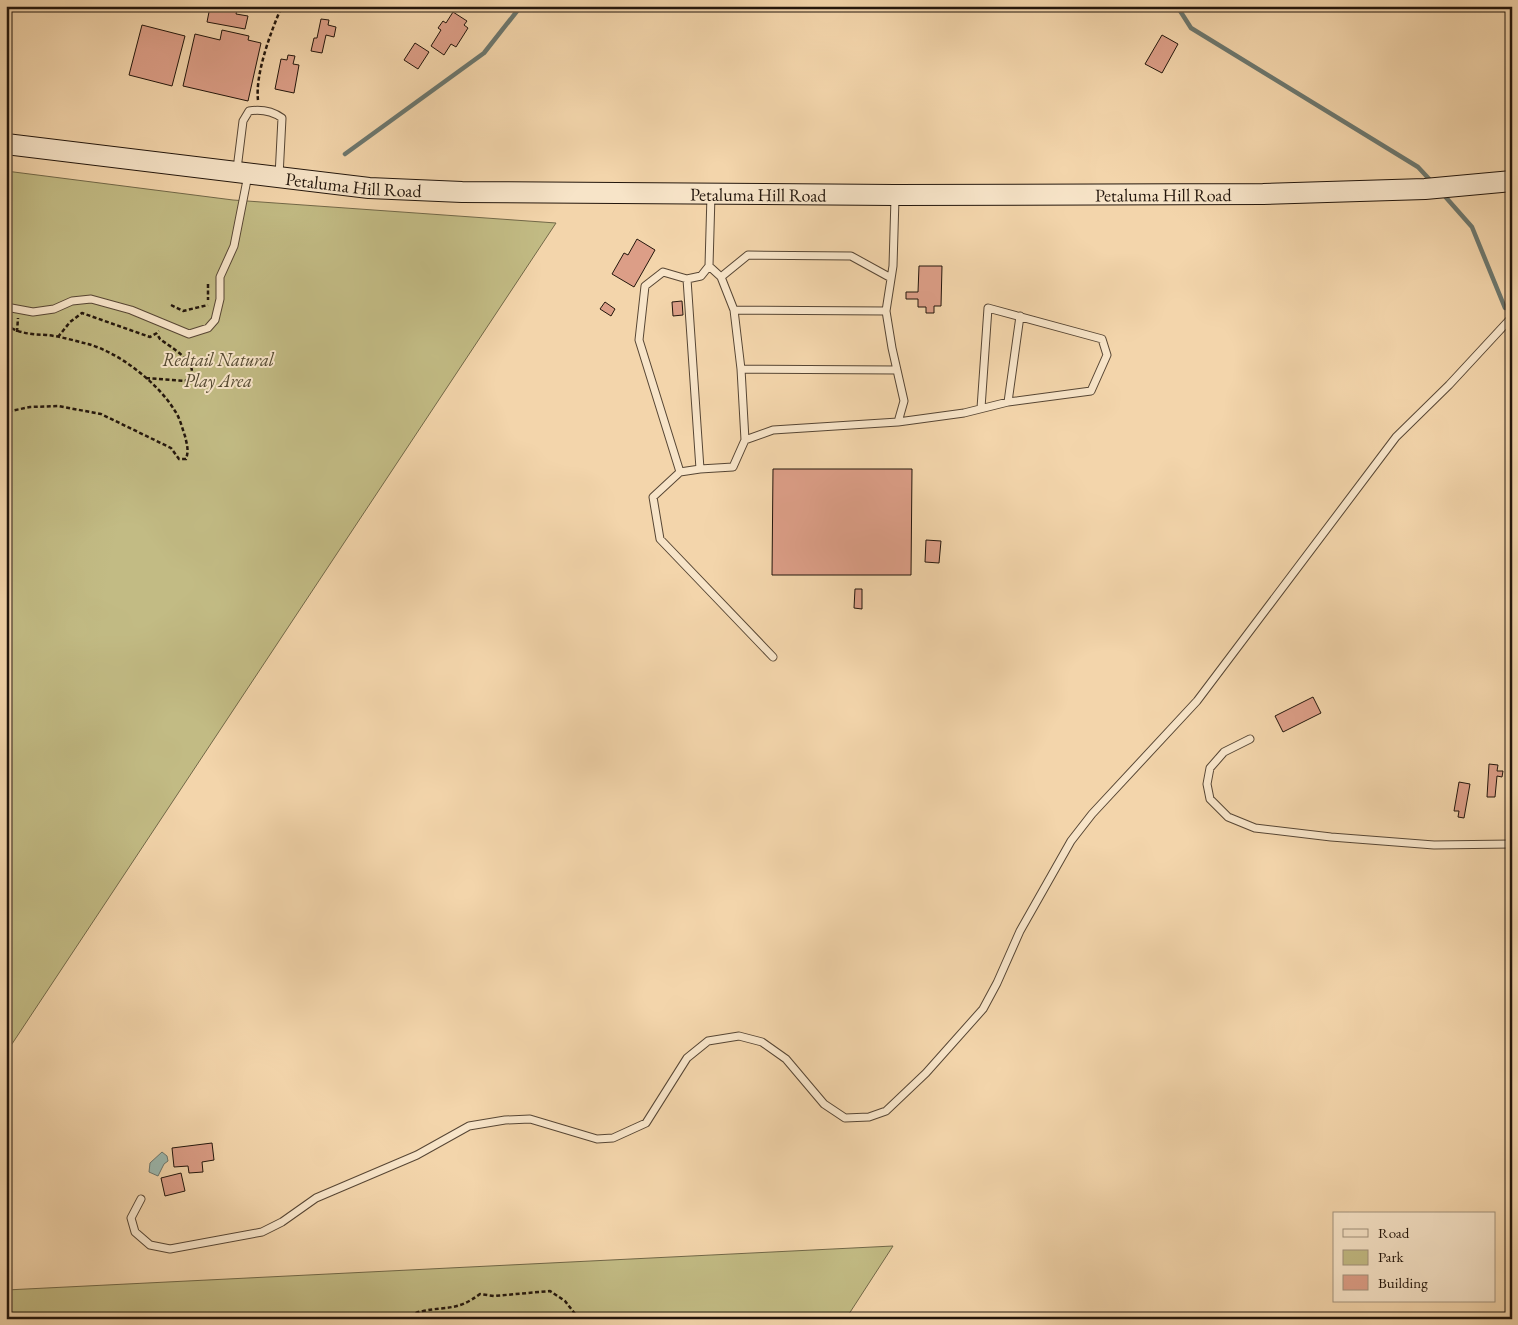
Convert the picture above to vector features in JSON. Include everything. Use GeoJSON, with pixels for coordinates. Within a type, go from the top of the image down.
{"type":"FeatureCollection","features":[{"type":"Feature","properties":{"kind":"main road","name":"Petaluma Hill Road"},"geometry":{"type":"LineString","coordinates":[[6,144],[369,188],[462,192],[895,195],[1263,194],[1437,188],[1512,181]]}},
{"type":"Feature","properties":{"kind":"lane"},"geometry":{"type":"LineString","coordinates":[[6,307],[33,312],[54,309],[72,301],[90,299],[131,310],[189,334],[208,328],[215,320],[220,299],[220,277],[234,246],[242,173],[243,121],[249,111],[259,109],[275,113],[282,118],[279,177]]}},
{"type":"Feature","properties":{"kind":"lane"},"geometry":{"type":"LineString","coordinates":[[680,472],[639,340],[645,286],[662,272],[687,279],[701,276],[710,266],[711,194]]}},
{"type":"Feature","properties":{"kind":"lane"},"geometry":{"type":"LineString","coordinates":[[895,195],[891,278],[886,311],[904,401],[898,422]]}},
{"type":"Feature","properties":{"kind":"lane"},"geometry":{"type":"LineString","coordinates":[[721,277],[748,255],[851,256],[891,278]]}},
{"type":"Feature","properties":{"kind":"lane"},"geometry":{"type":"LineString","coordinates":[[710,266],[721,277],[734,310],[741,369],[745,440],[733,467],[680,472],[653,497],[660,539],[773,656]]}},
{"type":"Feature","properties":{"kind":"lane"},"geometry":{"type":"LineString","coordinates":[[687,279],[700,469]]}},
{"type":"Feature","properties":{"kind":"lane"},"geometry":{"type":"LineString","coordinates":[[745,440],[773,430],[898,422],[981,408],[1008,402],[1091,392],[1107,355],[1102,339],[988,308],[981,408]]}},
{"type":"Feature","properties":{"kind":"lane"},"geometry":{"type":"LineString","coordinates":[[734,310],[886,311]]}},
{"type":"Feature","properties":{"kind":"lane"},"geometry":{"type":"LineString","coordinates":[[1008,402],[1020,316]]}},
{"type":"Feature","properties":{"kind":"lane"},"geometry":{"type":"LineString","coordinates":[[141,1199],[131,1218],[135,1232],[150,1245],[170,1249],[262,1232],[282,1222],[316,1198],[417,1155],[469,1126],[505,1120],[530,1119],[597,1139],[613,1138],[646,1123],[687,1058],[708,1041],[739,1036],[762,1042],[786,1059],[824,1104],[845,1118],[869,1117],[886,1111],[926,1073],[983,1009],[1020,932],[1071,841],[1092,814],[1197,701],[1396,438],[1450,385],[1512,317]]}},
{"type":"Feature","properties":{"kind":"lane"},"geometry":{"type":"LineString","coordinates":[[741,369],[897,370]]}},
{"type":"Feature","properties":{"kind":"lane"},"geometry":{"type":"LineString","coordinates":[[1250,739],[1224,752],[1210,768],[1207,784],[1210,799],[1228,817],[1255,828],[1331,837],[1434,845],[1512,844]]}},
{"type":"Feature","properties":{"kind":"path"},"geometry":{"type":"LineString","coordinates":[[259,109],[257,91],[259,81],[269,37],[282,6]]}},
{"type":"Feature","properties":{"kind":"path"},"geometry":{"type":"LineString","coordinates":[[171,305],[183,311],[208,305],[208,284]]}},
{"type":"Feature","properties":{"kind":"path"},"geometry":{"type":"LineString","coordinates":[[58,337],[70,322],[82,313],[150,337],[157,334],[160,339],[189,361],[192,371],[189,378],[184,381],[144,378]]}},
{"type":"Feature","properties":{"kind":"path"},"geometry":{"type":"LineString","coordinates":[[6,325],[17,332],[58,337],[90,345],[118,357],[167,399],[177,413],[189,450],[186,459],[179,459],[171,448],[100,414],[58,406],[30,407],[6,412]]}},
{"type":"Feature","properties":{"kind":"path"},"geometry":{"type":"LineString","coordinates":[[354,1319],[362,1315],[402,1319],[421,1311],[455,1308],[480,1294],[494,1296],[550,1291],[565,1301],[580,1319]]}},
{"type":"Feature","properties":{"kind":"path"},"geometry":{"type":"LineString","coordinates":[[662,1319],[668,1319]]}},
{"type":"Feature","properties":{"kind":"green space","name":"Redtail Natural Play Area"},"geometry":{"type":"Polygon","coordinates":[[[6,171],[233,200],[556,223],[6,1053],[6,171]]]}},
{"type":"Feature","properties":{"kind":"green space"},"geometry":{"type":"Polygon","coordinates":[[[893,1246],[847,1317],[848,1319],[6,1319],[6,1290],[893,1246]]]}},
{"type":"Feature","properties":{"kind":"water"},"geometry":{"type":"Polygon","coordinates":[[[162,1152],[167,1156],[168,1161],[164,1164],[158,1176],[149,1172],[150,1163],[162,1152]]]}},
{"type":"Feature","properties":{"kind":"building"},"geometry":{"type":"Polygon","coordinates":[[[228,6],[238,6],[236,14],[248,16],[245,29],[207,22],[210,7],[227,11],[228,6]]]}},
{"type":"Feature","properties":{"kind":"building"},"geometry":{"type":"Polygon","coordinates":[[[453,12],[467,21],[464,25],[468,28],[456,47],[451,44],[444,55],[431,46],[441,30],[438,28],[443,21],[446,23],[453,12]]]}},
{"type":"Feature","properties":{"kind":"building"},"geometry":{"type":"Polygon","coordinates":[[[321,19],[329,20],[328,25],[336,27],[334,37],[326,35],[322,53],[311,51],[314,38],[317,38],[321,19]]]}},
{"type":"Feature","properties":{"kind":"building"},"geometry":{"type":"Polygon","coordinates":[[[142,25],[185,36],[172,86],[129,75],[142,25]]]}},
{"type":"Feature","properties":{"kind":"building"},"geometry":{"type":"Polygon","coordinates":[[[222,30],[249,36],[248,40],[261,43],[248,101],[183,86],[195,34],[220,40],[222,30]]]}},
{"type":"Feature","properties":{"kind":"building"},"geometry":{"type":"Polygon","coordinates":[[[1162,35],[1178,44],[1162,73],[1145,64],[1162,35]]]}},
{"type":"Feature","properties":{"kind":"building"},"geometry":{"type":"Polygon","coordinates":[[[415,43],[429,52],[418,69],[404,60],[415,43]]]}},
{"type":"Feature","properties":{"kind":"building"},"geometry":{"type":"Polygon","coordinates":[[[288,55],[295,56],[293,64],[299,65],[294,93],[275,89],[281,59],[287,60],[288,55]]]}},
{"type":"Feature","properties":{"kind":"building"},"geometry":{"type":"Polygon","coordinates":[[[637,239],[655,250],[634,287],[612,274],[624,253],[628,255],[637,239]]]}},
{"type":"Feature","properties":{"kind":"building"},"geometry":{"type":"Polygon","coordinates":[[[919,266],[942,266],[941,306],[934,306],[934,313],[926,313],[926,307],[918,307],[918,299],[906,299],[906,292],[918,292],[919,266]]]}},
{"type":"Feature","properties":{"kind":"building"},"geometry":{"type":"Polygon","coordinates":[[[682,301],[683,315],[673,316],[672,302],[682,301]]]}},
{"type":"Feature","properties":{"kind":"building"},"geometry":{"type":"Polygon","coordinates":[[[605,302],[615,309],[611,316],[600,309],[605,302]]]}},
{"type":"Feature","properties":{"kind":"building"},"geometry":{"type":"Polygon","coordinates":[[[773,469],[912,469],[911,575],[772,575],[773,469]]]}},
{"type":"Feature","properties":{"kind":"building"},"geometry":{"type":"Polygon","coordinates":[[[926,540],[941,541],[939,563],[925,562],[926,540]]]}},
{"type":"Feature","properties":{"kind":"building"},"geometry":{"type":"Polygon","coordinates":[[[855,589],[862,589],[862,609],[854,608],[855,589]]]}},
{"type":"Feature","properties":{"kind":"building"},"geometry":{"type":"Polygon","coordinates":[[[1313,697],[1321,713],[1283,732],[1275,716],[1313,697]]]}},
{"type":"Feature","properties":{"kind":"building"},"geometry":{"type":"Polygon","coordinates":[[[1489,764],[1498,765],[1497,771],[1503,771],[1502,777],[1497,776],[1495,797],[1487,797],[1489,764]]]}},
{"type":"Feature","properties":{"kind":"building"},"geometry":{"type":"Polygon","coordinates":[[[1459,782],[1470,784],[1464,818],[1458,817],[1459,811],[1454,811],[1459,782]]]}},
{"type":"Feature","properties":{"kind":"building"},"geometry":{"type":"Polygon","coordinates":[[[212,1143],[214,1160],[202,1162],[203,1172],[189,1173],[188,1166],[174,1167],[172,1148],[212,1143]]]}},
{"type":"Feature","properties":{"kind":"building"},"geometry":{"type":"Polygon","coordinates":[[[181,1173],[185,1191],[165,1196],[161,1178],[181,1173]]]}},
{"type":"Feature","properties":{"kind":"waterway"},"geometry":{"type":"LineString","coordinates":[[345,154],[484,53],[521,6]]}},
{"type":"Feature","properties":{"kind":"waterway"},"geometry":{"type":"LineString","coordinates":[[1177,6],[1191,28],[1418,167],[1431,181]]}},
{"type":"Feature","properties":{"kind":"waterway"},"geometry":{"type":"LineString","coordinates":[[1442,193],[1472,227],[1505,308]]}}]}
